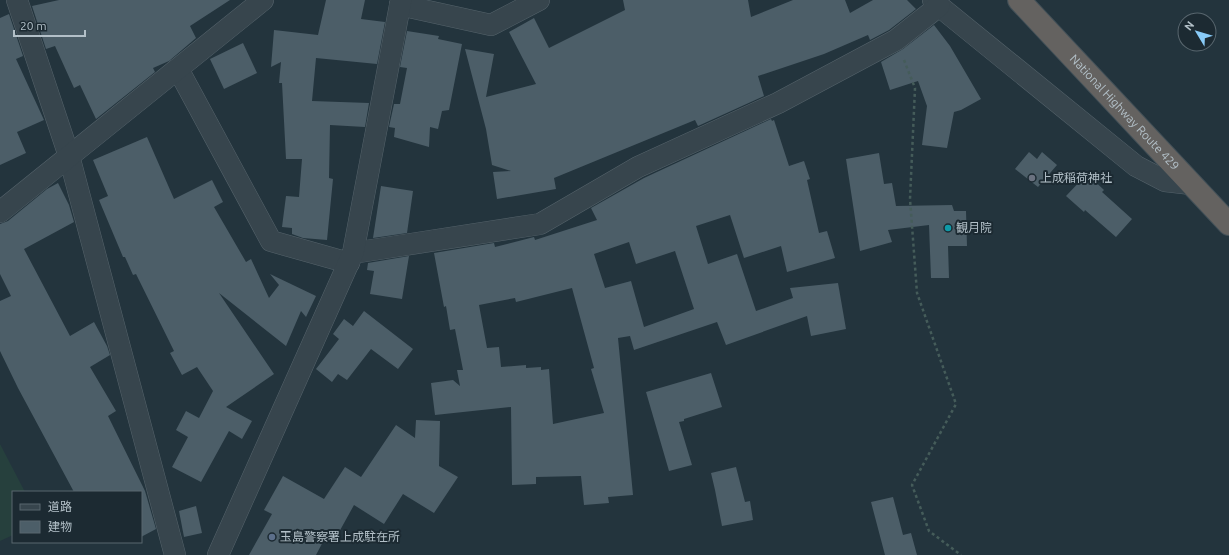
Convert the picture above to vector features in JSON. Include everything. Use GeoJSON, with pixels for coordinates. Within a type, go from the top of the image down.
{"type":"FeatureCollection","features":[{"type":"Feature","properties":{"kind":"highway","name":"National Highway Route 429"},"geometry":{"type":"LineString","coordinates":[[1019,0],[1229,224]]}},
{"type":"Feature","properties":{"kind":"street"},"geometry":{"type":"LineString","coordinates":[[17,0],[69,156],[175,555]]}},
{"type":"Feature","properties":{"kind":"street"},"geometry":{"type":"LineString","coordinates":[[0,212],[263,0]]}},
{"type":"Feature","properties":{"kind":"street"},"geometry":{"type":"LineString","coordinates":[[218,555],[351,258],[400,2],[491,25],[539,0]]}},
{"type":"Feature","properties":{"kind":"street"},"geometry":{"type":"LineString","coordinates":[[178,69],[271,241],[351,258],[540,224],[638,166],[778,103],[896,40],[936,3],[1136,166],[1165,181],[1191,184]]}},
{"type":"Feature","properties":{"kind":"path"},"geometry":{"type":"LineString","coordinates":[[896,40],[915,88],[910,199],[917,293],[956,404],[912,485],[929,531],[961,555]]}},
{"type":"Feature","properties":{"kind":"green space"},"geometry":{"type":"Polygon","coordinates":[[[0,444],[24,491],[12,491],[12,535],[0,541],[0,444]]]}},
{"type":"Feature","properties":{"kind":"building"},"geometry":{"type":"Polygon","coordinates":[[[59,0],[230,0],[190,26],[196,38],[169,61],[153,68],[155,72],[96,119],[80,85],[74,88],[55,46],[46,49],[32,6],[59,0]]]}},
{"type":"Feature","properties":{"kind":"building"},"geometry":{"type":"Polygon","coordinates":[[[326,0],[365,0],[361,19],[385,22],[377,64],[316,58],[312,101],[369,103],[365,127],[330,125],[329,178],[333,179],[327,240],[303,238],[292,234],[292,228],[282,227],[286,196],[299,197],[302,159],[286,159],[282,83],[279,83],[281,62],[271,67],[274,30],[318,35],[326,0]]]}},
{"type":"Feature","properties":{"kind":"building"},"geometry":{"type":"Polygon","coordinates":[[[623,0],[748,0],[751,17],[793,0],[845,0],[850,13],[873,0],[907,0],[916,9],[889,30],[870,40],[868,35],[824,54],[758,76],[764,96],[698,126],[695,120],[554,178],[556,189],[497,199],[493,172],[511,171],[492,165],[486,129],[465,49],[494,54],[486,97],[536,84],[509,32],[534,18],[549,48],[625,10],[623,0]]]}},
{"type":"Feature","properties":{"kind":"building"},"geometry":{"type":"Polygon","coordinates":[[[9,14],[23,56],[16,59],[44,120],[17,132],[26,153],[0,165],[0,18],[9,14]]]}},
{"type":"Feature","properties":{"kind":"building"},"geometry":{"type":"Polygon","coordinates":[[[934,25],[950,46],[981,99],[961,110],[954,112],[947,148],[922,145],[927,106],[918,81],[890,90],[881,62],[903,49],[934,25]]]}},
{"type":"Feature","properties":{"kind":"building"},"geometry":{"type":"Polygon","coordinates":[[[407,31],[439,36],[438,39],[462,44],[449,110],[442,111],[438,129],[430,127],[429,147],[394,137],[395,128],[389,127],[394,104],[400,104],[407,68],[400,67],[407,31]]]}},
{"type":"Feature","properties":{"kind":"building"},"geometry":{"type":"Polygon","coordinates":[[[243,43],[257,73],[224,89],[210,59],[243,43]]]}},
{"type":"Feature","properties":{"kind":"building"},"geometry":{"type":"Polygon","coordinates":[[[771,119],[772,121],[774,120],[789,166],[804,161],[810,179],[807,180],[819,233],[827,231],[835,258],[787,272],[781,246],[744,258],[730,215],[696,226],[708,264],[737,254],[756,311],[793,298],[790,288],[838,283],[846,329],[811,336],[807,316],[726,345],[717,322],[634,350],[630,336],[618,338],[633,495],[608,497],[609,503],[584,505],[581,476],[536,477],[536,484],[512,485],[511,407],[435,415],[431,383],[453,380],[460,386],[457,370],[463,370],[455,329],[450,330],[446,306],[444,307],[434,253],[494,243],[495,247],[534,237],[535,240],[597,220],[591,208],[644,178],[771,119]],[[629,242],[594,254],[605,288],[631,281],[644,327],[694,309],[675,251],[636,264],[629,242]],[[572,288],[516,302],[515,298],[479,305],[487,348],[499,347],[501,367],[526,365],[526,368],[541,367],[541,370],[549,369],[553,424],[604,413],[591,369],[594,368],[572,288]]]}},
{"type":"Feature","properties":{"kind":"building"},"geometry":{"type":"Polygon","coordinates":[[[147,137],[174,199],[212,180],[223,202],[214,207],[246,262],[251,259],[269,298],[279,285],[270,274],[316,296],[306,317],[301,311],[286,346],[219,293],[274,374],[226,407],[252,421],[242,439],[229,431],[201,482],[172,467],[188,437],[176,430],[186,411],[199,418],[213,391],[197,367],[182,375],[170,353],[174,351],[136,274],[133,275],[125,257],[123,257],[99,200],[108,196],[93,160],[147,137]]]}},
{"type":"Feature","properties":{"kind":"building","name":"上成稲荷神社"},"geometry":{"type":"Polygon","coordinates":[[[1029,152],[1037,159],[1042,152],[1057,165],[1038,187],[1015,169],[1029,152]]]}},
{"type":"Feature","properties":{"kind":"building"},"geometry":{"type":"Polygon","coordinates":[[[879,153],[884,184],[892,183],[896,206],[952,205],[954,211],[966,211],[967,246],[948,246],[949,278],[931,278],[929,225],[888,230],[892,242],[860,251],[846,159],[879,153]]]}},
{"type":"Feature","properties":{"kind":"building"},"geometry":{"type":"Polygon","coordinates":[[[1087,174],[1104,190],[1102,192],[1132,219],[1116,237],[1085,210],[1084,212],[1066,196],[1087,174]]]}},
{"type":"Feature","properties":{"kind":"building"},"geometry":{"type":"Polygon","coordinates":[[[58,183],[69,205],[74,222],[24,249],[70,336],[94,322],[107,346],[110,355],[90,367],[116,411],[108,416],[145,491],[156,529],[142,536],[142,491],[73,491],[18,388],[0,351],[0,301],[11,296],[0,274],[0,224],[8,221],[47,189],[58,183]]]}},
{"type":"Feature","properties":{"kind":"building"},"geometry":{"type":"Polygon","coordinates":[[[381,186],[413,191],[407,233],[373,238],[381,186]]]}},
{"type":"Feature","properties":{"kind":"building"},"geometry":{"type":"Polygon","coordinates":[[[409,256],[402,299],[370,294],[374,271],[367,270],[368,263],[409,256]]]}},
{"type":"Feature","properties":{"kind":"building"},"geometry":{"type":"Polygon","coordinates":[[[364,311],[413,349],[398,369],[371,349],[347,380],[338,374],[332,382],[316,369],[339,339],[333,334],[344,319],[353,326],[364,311]]]}},
{"type":"Feature","properties":{"kind":"building"},"geometry":{"type":"Polygon","coordinates":[[[711,373],[722,407],[679,422],[692,465],[669,471],[646,392],[711,373]]]}},
{"type":"Feature","properties":{"kind":"building"},"geometry":{"type":"Polygon","coordinates":[[[416,420],[440,421],[439,466],[458,477],[434,513],[403,494],[384,524],[354,505],[333,543],[325,538],[316,555],[249,555],[272,514],[264,510],[283,476],[324,499],[345,467],[361,477],[396,425],[415,438],[416,420]]]}},
{"type":"Feature","properties":{"kind":"building"},"geometry":{"type":"Polygon","coordinates":[[[736,467],[745,502],[750,501],[753,520],[722,526],[711,473],[736,467]]]}},
{"type":"Feature","properties":{"kind":"building"},"geometry":{"type":"Polygon","coordinates":[[[893,497],[903,535],[911,533],[917,555],[885,555],[871,502],[893,497]]]}},
{"type":"Feature","properties":{"kind":"building"},"geometry":{"type":"Polygon","coordinates":[[[196,506],[202,533],[184,537],[179,511],[196,506]]]}},
{"type":"Feature","properties":{"kind":"place","name":"上成稲荷神社"},"geometry":{"type":"Point","coordinates":[1032,178]}},
{"type":"Feature","properties":{"kind":"place","name":"観月院"},"geometry":{"type":"Point","coordinates":[948,228]}},
{"type":"Feature","properties":{"kind":"place","name":"玉島警察署上成駐在所"},"geometry":{"type":"Point","coordinates":[272,537]}}]}
